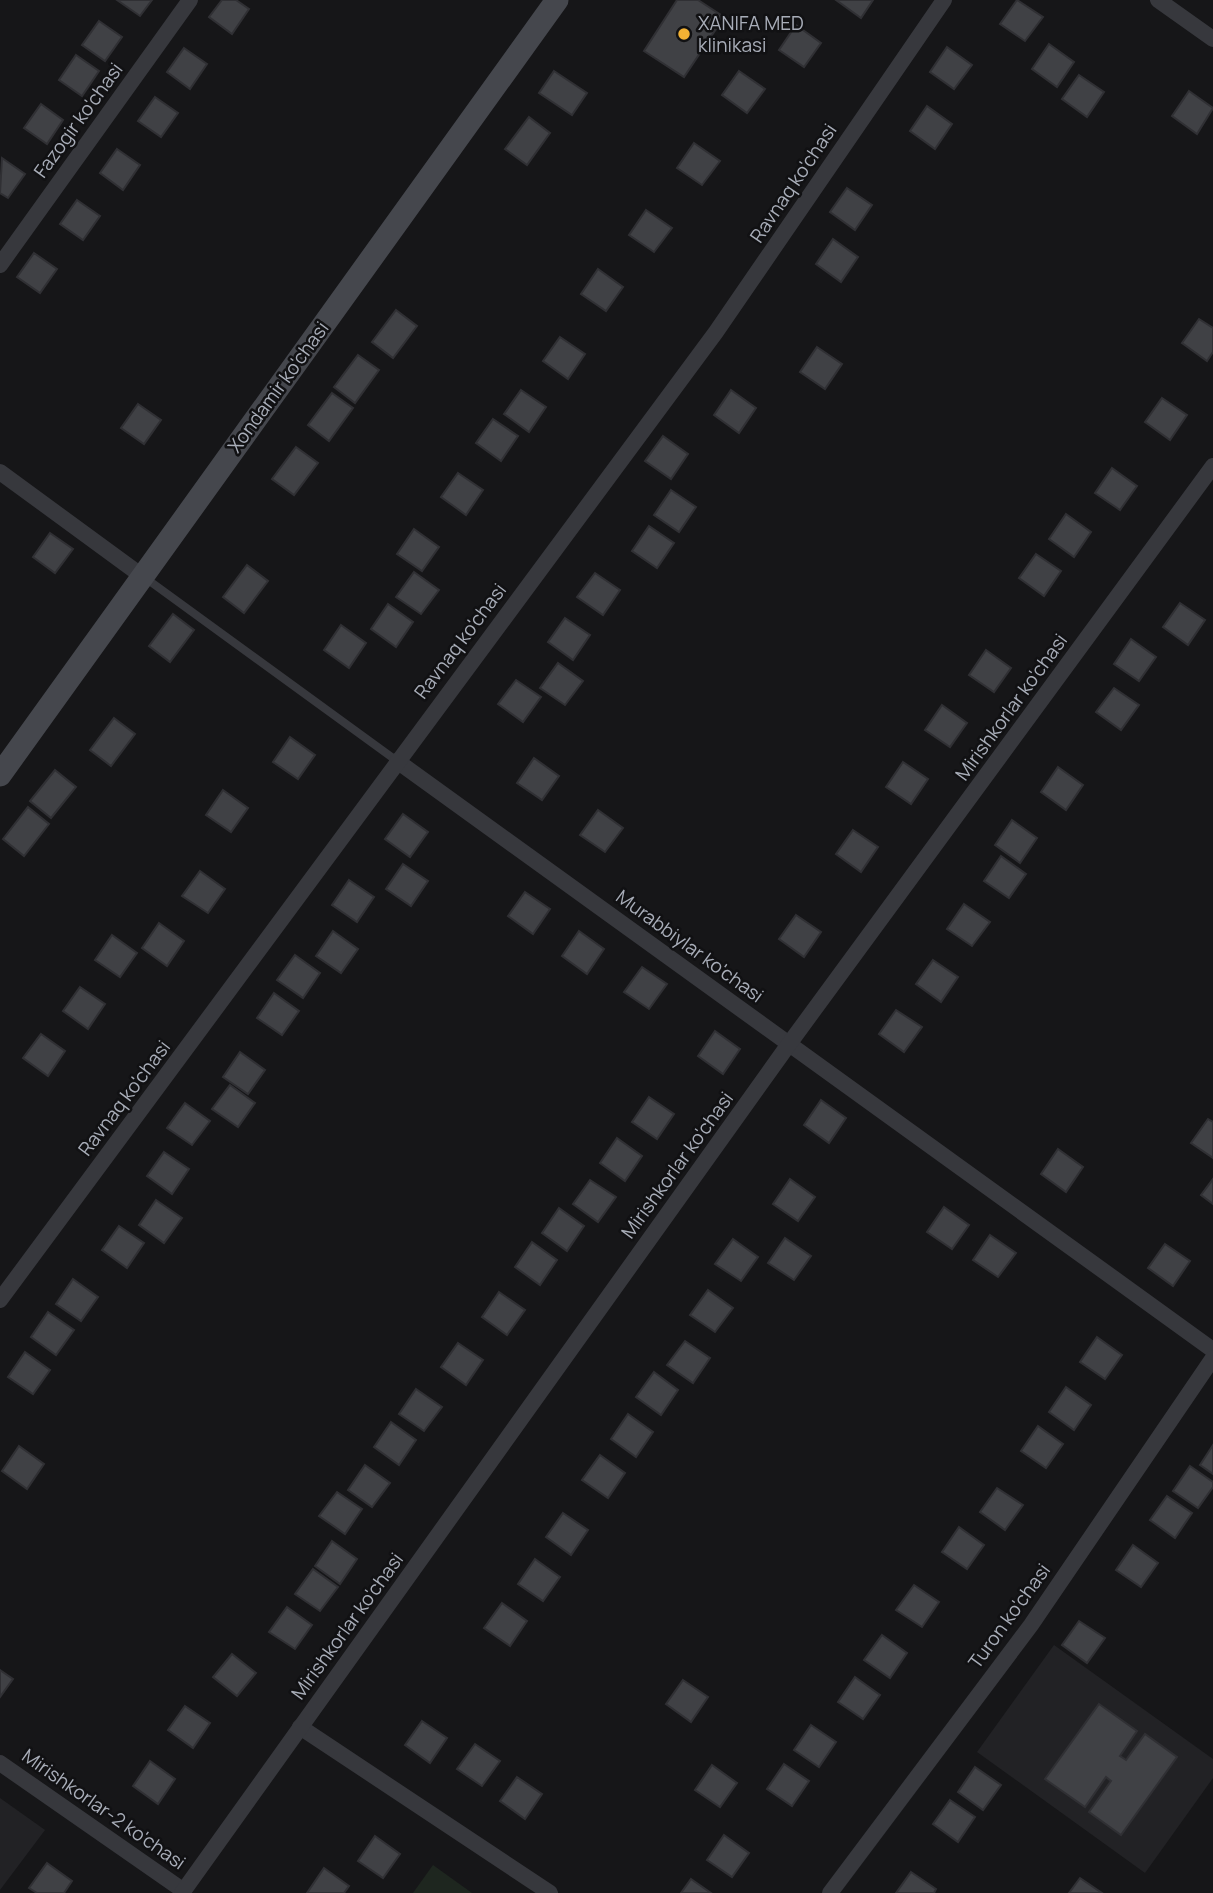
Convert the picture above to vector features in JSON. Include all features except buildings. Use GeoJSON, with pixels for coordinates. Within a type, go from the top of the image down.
{"type":"FeatureCollection","features":[{"type":"Feature","properties":{"kind":"main road","name":"Xondamir ko'chasi"},"geometry":{"type":"LineString","coordinates":[[0,775],[557,0]]}},
{"type":"Feature","properties":{"kind":"street","name":"Fazogir ko'chasi"},"geometry":{"type":"LineString","coordinates":[[0,265],[190,0]]}},
{"type":"Feature","properties":{"kind":"street","name":"Ravnaq ko'chasi"},"geometry":{"type":"LineString","coordinates":[[0,1300],[716,332],[944,0]]}},
{"type":"Feature","properties":{"kind":"street"},"geometry":{"type":"LineString","coordinates":[[1158,0],[1213,39]]}},
{"type":"Feature","properties":{"kind":"street","name":"Mirishkorlar ko'chasi"},"geometry":{"type":"LineString","coordinates":[[183,1892],[789,1044],[1213,466]]}},
{"type":"Feature","properties":{"kind":"street"},"geometry":{"type":"LineString","coordinates":[[0,472],[142,576]]}},
{"type":"Feature","properties":{"kind":"street","name":"Murabbiylar ko'chasi"},"geometry":{"type":"LineString","coordinates":[[397,761],[1213,1350]]}},
{"type":"Feature","properties":{"kind":"street","name":"Turon ko'chasi"},"geometry":{"type":"LineString","coordinates":[[830,1893],[1031,1625],[1213,1358]]}},
{"type":"Feature","properties":{"kind":"street"},"geometry":{"type":"LineString","coordinates":[[300,1727],[550,1893]]}},
{"type":"Feature","properties":{"kind":"street","name":"Mirishkorlar-2 ko'chasi"},"geometry":{"type":"LineString","coordinates":[[0,1763],[183,1892]]}},
{"type":"Feature","properties":{"kind":"lane","name":"Murabbiylar ko'chasi"},"geometry":{"type":"LineString","coordinates":[[142,576],[397,761]]}},
{"type":"Feature","properties":{"kind":"shaded area"},"geometry":{"type":"Polygon","coordinates":[[[1054,1645],[1213,1759],[1213,1778],[1145,1873],[977,1752],[1054,1645]]]}},
{"type":"Feature","properties":{"kind":"shaded area"},"geometry":{"type":"Polygon","coordinates":[[[0,1798],[45,1830],[0,1890],[0,1798]]]}},
{"type":"Feature","properties":{"kind":"shaded area"},"geometry":{"type":"Polygon","coordinates":[[[433,1865],[472,1893],[413,1893],[433,1865]]]}},
{"type":"Feature","properties":{"kind":"place","name":"XANIFA MED klinikasi"},"geometry":{"type":"Point","coordinates":[684,34]}}]}
